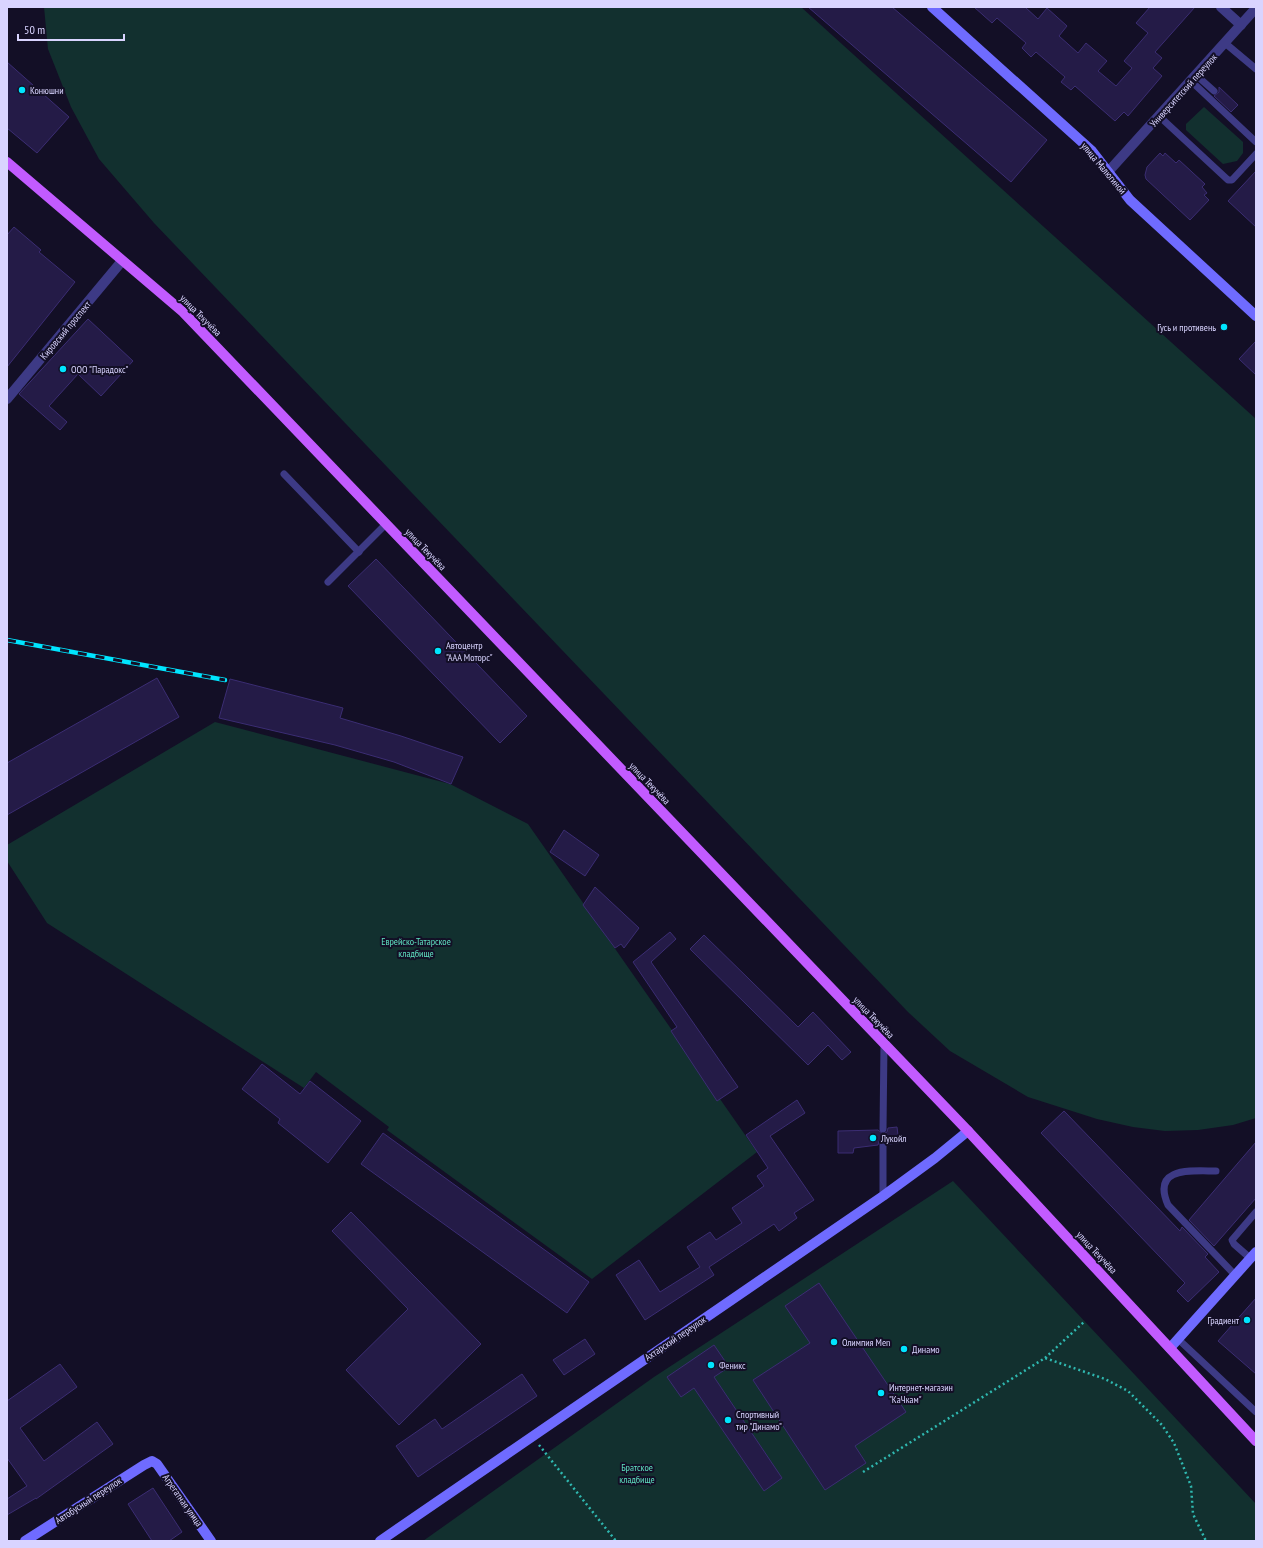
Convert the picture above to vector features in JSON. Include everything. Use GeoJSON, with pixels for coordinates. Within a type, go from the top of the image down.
{"type":"FeatureCollection","features":[{"type":"Feature","properties":{"kind":"main road","name":"улица Текучёва"},"geometry":{"type":"LineString","coordinates":[[7,162],[183,312],[968,1131],[1256,1441]]}},
{"type":"Feature","properties":{"kind":"street","name":"улица Малюгиной"},"geometry":{"type":"LineString","coordinates":[[932,7],[1092,151],[1130,200],[1256,316]]}},
{"type":"Feature","properties":{"kind":"street"},"geometry":{"type":"LineString","coordinates":[[1221,7],[1241,25]]}},
{"type":"Feature","properties":{"kind":"street","name":"Университетский переулок"},"geometry":{"type":"LineString","coordinates":[[1108,172],[1256,8]]}},
{"type":"Feature","properties":{"kind":"street","name":"Кировский проспект"},"geometry":{"type":"LineString","coordinates":[[7,399],[122,261]]}},
{"type":"Feature","properties":{"kind":"street","name":"Ахтарский переулок"},"geometry":{"type":"LineString","coordinates":[[380,1541],[883,1196],[935,1158],[968,1131]]}},
{"type":"Feature","properties":{"kind":"street"},"geometry":{"type":"LineString","coordinates":[[1170,1348],[1253,1255]]}},
{"type":"Feature","properties":{"kind":"street","name":"Автобусный переулок"},"geometry":{"type":"LineString","coordinates":[[25,1541],[144,1464],[152,1462]]}},
{"type":"Feature","properties":{"kind":"street","name":"Агрегатная улица"},"geometry":{"type":"LineString","coordinates":[[152,1462],[158,1464],[211,1541]]}},
{"type":"Feature","properties":{"kind":"lane"},"geometry":{"type":"LineString","coordinates":[[1226,43],[1256,68]]}},
{"type":"Feature","properties":{"kind":"lane"},"geometry":{"type":"LineString","coordinates":[[1194,78],[1214,91]]}},
{"type":"Feature","properties":{"kind":"lane"},"geometry":{"type":"LineString","coordinates":[[1194,78],[1256,142]]}},
{"type":"Feature","properties":{"kind":"lane"},"geometry":{"type":"LineString","coordinates":[[1159,116],[1228,180],[1232,180],[1256,154]]}},
{"type":"Feature","properties":{"kind":"lane"},"geometry":{"type":"LineString","coordinates":[[284,474],[359,552]]}},
{"type":"Feature","properties":{"kind":"lane"},"geometry":{"type":"LineString","coordinates":[[328,582],[386,524]]}},
{"type":"Feature","properties":{"kind":"lane"},"geometry":{"type":"LineString","coordinates":[[883,1129],[884,1044]]}},
{"type":"Feature","properties":{"kind":"lane"},"geometry":{"type":"LineString","coordinates":[[883,1144],[883,1196]]}},
{"type":"Feature","properties":{"kind":"lane"},"geometry":{"type":"LineString","coordinates":[[1216,1171],[1180,1171],[1172,1175],[1167,1181],[1164,1189],[1164,1197],[1168,1205],[1235,1275]]}},
{"type":"Feature","properties":{"kind":"lane"},"geometry":{"type":"LineString","coordinates":[[1253,1255],[1234,1244],[1232,1240],[1256,1212]]}},
{"type":"Feature","properties":{"kind":"lane"},"geometry":{"type":"LineString","coordinates":[[1178,1339],[1256,1412]]}},
{"type":"Feature","properties":{"kind":"path"},"geometry":{"type":"LineString","coordinates":[[863,1472],[1045,1358],[1085,1321]]}},
{"type":"Feature","properties":{"kind":"path"},"geometry":{"type":"LineString","coordinates":[[1045,1358],[1104,1379],[1128,1391],[1162,1425],[1174,1443],[1189,1480],[1191,1486],[1193,1514],[1206,1541]]}},
{"type":"Feature","properties":{"kind":"path"},"geometry":{"type":"LineString","coordinates":[[532,1437],[616,1541]]}},
{"type":"Feature","properties":{"kind":"green space"},"geometry":{"type":"Polygon","coordinates":[[[44,7],[801,7],[1256,419],[1256,1118],[1233,1125],[1198,1130],[1165,1131],[1133,1127],[1097,1119],[1028,1097],[950,1051],[908,1012],[154,223],[99,159],[71,107],[48,49],[44,7]]]}},
{"type":"Feature","properties":{"kind":"green space"},"geometry":{"type":"Polygon","coordinates":[[[1204,107],[1243,142],[1243,153],[1237,161],[1223,164],[1186,130],[1186,124],[1204,107]]]}},
{"type":"Feature","properties":{"kind":"green space","name":"Еврейско-Татарское кладбище"},"geometry":{"type":"Polygon","coordinates":[[[215,722],[450,784],[528,824],[757,1152],[592,1279],[387,1130],[389,1127],[316,1072],[304,1088],[47,923],[7,861],[7,845],[215,722]]]}},
{"type":"Feature","properties":{"kind":"green space","name":"Динамо"},"geometry":{"type":"Polygon","coordinates":[[[953,1181],[1256,1504],[1256,1541],[423,1541],[654,1377],[953,1181]]]}},
{"type":"Feature","properties":{"kind":"building"},"geometry":{"type":"Polygon","coordinates":[[[808,7],[892,7],[1047,140],[1011,182],[808,7]]]}},
{"type":"Feature","properties":{"kind":"building"},"geometry":{"type":"Polygon","coordinates":[[[974,7],[1025,7],[1038,19],[1047,8],[1067,26],[1059,36],[1078,53],[1086,43],[1107,61],[1098,71],[1116,86],[1132,68],[1124,61],[1148,33],[1136,23],[1150,7],[1195,7],[1155,52],[1162,58],[1153,68],[1162,76],[1128,116],[1124,112],[1115,121],[1075,86],[1071,90],[1061,82],[1065,77],[1036,52],[1031,57],[1022,48],[1026,43],[997,18],[992,23],[974,7]]]}},
{"type":"Feature","properties":{"kind":"building","name":"Конюшни"},"geometry":{"type":"Polygon","coordinates":[[[7,62],[69,117],[37,153],[7,128],[7,62]]]}},
{"type":"Feature","properties":{"kind":"building"},"geometry":{"type":"Polygon","coordinates":[[[1219,87],[1238,105],[1231,112],[1214,96],[1219,92],[1219,87]]]}},
{"type":"Feature","properties":{"kind":"building"},"geometry":{"type":"Polygon","coordinates":[[[1160,153],[1163,156],[1165,153],[1176,163],[1179,160],[1205,184],[1202,187],[1207,193],[1204,195],[1209,200],[1190,220],[1146,179],[1145,175],[1147,167],[1160,153]]]}},
{"type":"Feature","properties":{"kind":"building"},"geometry":{"type":"Polygon","coordinates":[[[1256,171],[1256,227],[1228,201],[1256,171]]]}},
{"type":"Feature","properties":{"kind":"building"},"geometry":{"type":"Polygon","coordinates":[[[14,227],[41,250],[39,252],[75,282],[7,367],[7,235],[14,227]]]}},
{"type":"Feature","properties":{"kind":"building","name":"ООО \"Парадокс\""},"geometry":{"type":"Polygon","coordinates":[[[88,319],[133,361],[101,396],[78,374],[49,406],[67,422],[60,430],[19,394],[88,319]]]}},
{"type":"Feature","properties":{"kind":"building"},"geometry":{"type":"Polygon","coordinates":[[[1256,341],[1256,375],[1239,359],[1256,341]]]}},
{"type":"Feature","properties":{"kind":"building","name":"Автоцентр \"ААА Моторс\""},"geometry":{"type":"Polygon","coordinates":[[[376,559],[527,716],[500,743],[348,586],[376,559]]]}},
{"type":"Feature","properties":{"kind":"building"},"geometry":{"type":"Polygon","coordinates":[[[157,678],[179,717],[7,815],[7,763],[157,678]]]}},
{"type":"Feature","properties":{"kind":"building"},"geometry":{"type":"Polygon","coordinates":[[[230,679],[343,708],[340,718],[401,736],[463,757],[451,784],[394,762],[335,745],[219,718],[230,679]]]}},
{"type":"Feature","properties":{"kind":"building"},"geometry":{"type":"Polygon","coordinates":[[[564,830],[599,855],[585,876],[550,852],[564,830]]]}},
{"type":"Feature","properties":{"kind":"building"},"geometry":{"type":"Polygon","coordinates":[[[595,887],[639,928],[624,948],[621,944],[615,948],[583,905],[595,887]]]}},
{"type":"Feature","properties":{"kind":"building"},"geometry":{"type":"Polygon","coordinates":[[[670,932],[676,939],[651,962],[738,1087],[717,1101],[671,1031],[677,1027],[633,962],[670,932]]]}},
{"type":"Feature","properties":{"kind":"building"},"geometry":{"type":"Polygon","coordinates":[[[704,935],[798,1027],[813,1012],[851,1052],[842,1060],[828,1045],[808,1065],[690,949],[704,935]]]}},
{"type":"Feature","properties":{"kind":"building"},"geometry":{"type":"Polygon","coordinates":[[[262,1064],[300,1094],[310,1081],[361,1121],[328,1163],[278,1123],[280,1119],[242,1089],[262,1064]]]}},
{"type":"Feature","properties":{"kind":"building"},"geometry":{"type":"Polygon","coordinates":[[[797,1100],[805,1113],[770,1136],[814,1200],[794,1213],[797,1218],[779,1231],[774,1224],[709,1267],[714,1275],[645,1320],[616,1275],[639,1260],[660,1292],[700,1267],[687,1247],[710,1232],[716,1240],[742,1223],[732,1208],[764,1186],[757,1176],[768,1168],[746,1135],[797,1100]]]}},
{"type":"Feature","properties":{"kind":"building"},"geometry":{"type":"Polygon","coordinates":[[[1064,1111],[1180,1231],[1182,1227],[1208,1254],[1205,1257],[1219,1272],[1188,1302],[1177,1291],[1185,1283],[1041,1133],[1064,1111]]]}},
{"type":"Feature","properties":{"kind":"building","name":"Лукойл"},"geometry":{"type":"Polygon","coordinates":[[[897,1127],[899,1143],[888,1144],[886,1140],[883,1139],[879,1141],[878,1145],[854,1148],[853,1153],[838,1153],[838,1131],[878,1130],[883,1134],[887,1132],[888,1128],[897,1127]]]}},
{"type":"Feature","properties":{"kind":"building"},"geometry":{"type":"Polygon","coordinates":[[[383,1133],[589,1282],[567,1313],[361,1164],[383,1133]]]}},
{"type":"Feature","properties":{"kind":"building"},"geometry":{"type":"Polygon","coordinates":[[[1256,1142],[1256,1198],[1214,1246],[1189,1220],[1256,1142]]]}},
{"type":"Feature","properties":{"kind":"building"},"geometry":{"type":"Polygon","coordinates":[[[351,1212],[481,1344],[399,1425],[346,1370],[408,1309],[332,1231],[351,1212]]]}},
{"type":"Feature","properties":{"kind":"building"},"geometry":{"type":"Polygon","coordinates":[[[819,1283],[906,1412],[855,1446],[866,1463],[825,1490],[753,1380],[810,1343],[785,1306],[819,1283]]]}},
{"type":"Feature","properties":{"kind":"building","name":"Градиент"},"geometry":{"type":"Polygon","coordinates":[[[1256,1298],[1256,1374],[1218,1341],[1256,1298]]]}},
{"type":"Feature","properties":{"kind":"building"},"geometry":{"type":"Polygon","coordinates":[[[585,1339],[595,1354],[564,1375],[553,1360],[585,1339]]]}},
{"type":"Feature","properties":{"kind":"building"},"geometry":{"type":"Polygon","coordinates":[[[714,1345],[729,1367],[714,1377],[782,1478],[764,1491],[694,1388],[681,1397],[667,1377],[714,1345]]]}},
{"type":"Feature","properties":{"kind":"building"},"geometry":{"type":"Polygon","coordinates":[[[60,1364],[77,1387],[20,1428],[44,1461],[97,1422],[113,1444],[36,1499],[7,1515],[7,1499],[27,1486],[7,1458],[7,1401],[60,1364]]]}},
{"type":"Feature","properties":{"kind":"building"},"geometry":{"type":"Polygon","coordinates":[[[522,1374],[537,1396],[418,1477],[396,1446],[435,1419],[442,1429],[522,1374]]]}},
{"type":"Feature","properties":{"kind":"building"},"geometry":{"type":"Polygon","coordinates":[[[153,1488],[182,1532],[169,1541],[152,1541],[128,1504],[153,1488]]]}},
{"type":"Feature","properties":{"kind":"railway"},"geometry":{"type":"LineString","coordinates":[[7,640],[225,680]]}},
{"type":"Feature","properties":{"kind":"place","name":"Конюшни"},"geometry":{"type":"Point","coordinates":[22,90]}},
{"type":"Feature","properties":{"kind":"place","name":"Гусь и противень"},"geometry":{"type":"Point","coordinates":[1224,327]}},
{"type":"Feature","properties":{"kind":"place","name":"ООО \"Парадокс\""},"geometry":{"type":"Point","coordinates":[63,369]}},
{"type":"Feature","properties":{"kind":"place","name":"Автоцентр \"ААА Моторс\""},"geometry":{"type":"Point","coordinates":[438,651]}},
{"type":"Feature","properties":{"kind":"place","name":"Лукойл"},"geometry":{"type":"Point","coordinates":[873,1138]}},
{"type":"Feature","properties":{"kind":"place","name":"Градиент"},"geometry":{"type":"Point","coordinates":[1247,1320]}},
{"type":"Feature","properties":{"kind":"place","name":"Олимпия Men"},"geometry":{"type":"Point","coordinates":[834,1342]}},
{"type":"Feature","properties":{"kind":"place","name":"Динамо"},"geometry":{"type":"Point","coordinates":[904,1349]}},
{"type":"Feature","properties":{"kind":"place","name":"Феникс"},"geometry":{"type":"Point","coordinates":[711,1365]}},
{"type":"Feature","properties":{"kind":"place","name":"Интернет-магазин \"КаЧкам\""},"geometry":{"type":"Point","coordinates":[881,1393]}},
{"type":"Feature","properties":{"kind":"place","name":"Спортивный тир \"Динамо\""},"geometry":{"type":"Point","coordinates":[728,1420]}},
{"type":"Feature","properties":{"kind":"park label","name":"Братское кладбище"},"geometry":{"type":"Point","coordinates":[637,1472]}}]}
